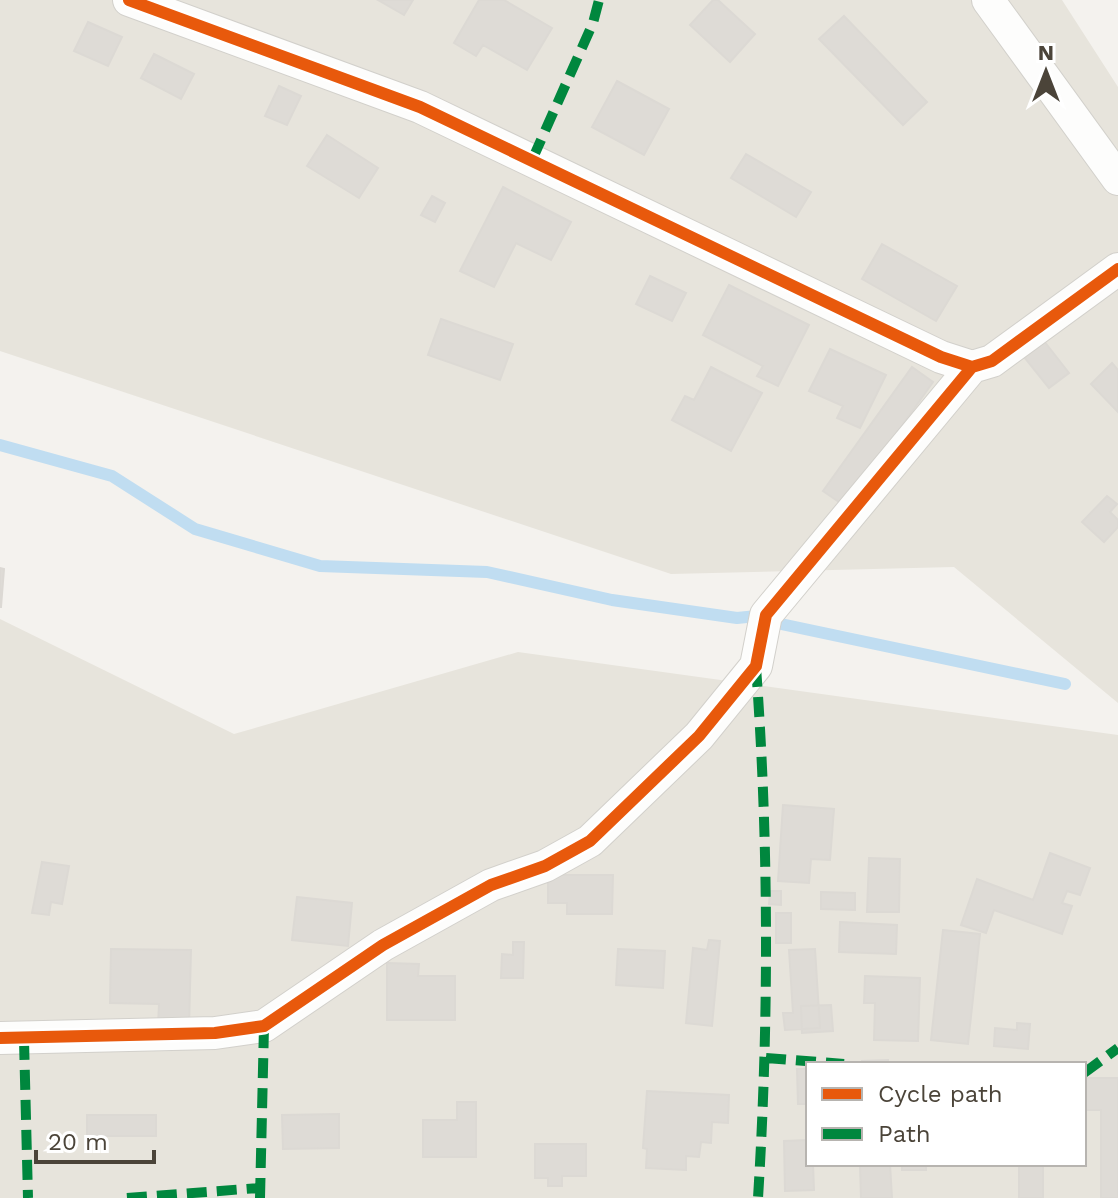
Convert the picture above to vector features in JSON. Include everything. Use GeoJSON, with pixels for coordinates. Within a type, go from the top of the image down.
{"type":"FeatureCollection","features":[{"type":"Feature","properties":{"kind":"street"},"geometry":{"type":"LineString","coordinates":[[129,0],[420,107],[941,357],[972,367]]}},
{"type":"Feature","properties":{"kind":"street"},"geometry":{"type":"LineString","coordinates":[[988,0],[1118,179]]}},
{"type":"Feature","properties":{"kind":"street"},"geometry":{"type":"LineString","coordinates":[[0,1038],[215,1033],[264,1026],[383,945],[491,885],[545,866],[590,841],[699,736],[756,666],[766,615],[972,367],[992,361],[1118,269]]}},
{"type":"Feature","properties":{"kind":"shaded area"},"geometry":{"type":"Polygon","coordinates":[[[0,0],[1062,0],[1118,87],[1118,703],[954,567],[671,574],[0,351],[0,0]]]}},
{"type":"Feature","properties":{"kind":"shaded area"},"geometry":{"type":"Polygon","coordinates":[[[0,619],[234,734],[518,652],[1118,735],[1118,1198],[0,1198],[0,619]]]}},
{"type":"Feature","properties":{"kind":"building"},"geometry":{"type":"Polygon","coordinates":[[[378,0],[413,0],[404,15],[378,0]]]}},
{"type":"Feature","properties":{"kind":"building"},"geometry":{"type":"Polygon","coordinates":[[[479,0],[504,0],[552,28],[527,70],[483,45],[476,56],[454,43],[479,0]]]}},
{"type":"Feature","properties":{"kind":"building"},"geometry":{"type":"Polygon","coordinates":[[[713,0],[718,0],[755,34],[730,62],[690,25],[713,0]]]}},
{"type":"Feature","properties":{"kind":"building"},"geometry":{"type":"Polygon","coordinates":[[[844,16],[927,102],[903,125],[819,39],[844,16]]]}},
{"type":"Feature","properties":{"kind":"building"},"geometry":{"type":"Polygon","coordinates":[[[88,22],[122,37],[108,66],[74,51],[88,22]]]}},
{"type":"Feature","properties":{"kind":"building"},"geometry":{"type":"Polygon","coordinates":[[[154,54],[194,74],[181,99],[141,78],[154,54]]]}},
{"type":"Feature","properties":{"kind":"building"},"geometry":{"type":"Polygon","coordinates":[[[617,81],[669,109],[644,155],[592,127],[617,81]]]}},
{"type":"Feature","properties":{"kind":"building"},"geometry":{"type":"Polygon","coordinates":[[[279,86],[301,96],[287,125],[265,116],[279,86]]]}},
{"type":"Feature","properties":{"kind":"building"},"geometry":{"type":"Polygon","coordinates":[[[327,135],[378,168],[359,198],[307,166],[327,135]]]}},
{"type":"Feature","properties":{"kind":"building"},"geometry":{"type":"Polygon","coordinates":[[[746,154],[811,192],[796,217],[731,178],[746,154]]]}},
{"type":"Feature","properties":{"kind":"building"},"geometry":{"type":"Polygon","coordinates":[[[503,187],[571,222],[551,260],[516,243],[494,287],[460,271],[503,187]]]}},
{"type":"Feature","properties":{"kind":"building"},"geometry":{"type":"Polygon","coordinates":[[[432,196],[445,203],[435,222],[421,215],[432,196]]]}},
{"type":"Feature","properties":{"kind":"building"},"geometry":{"type":"Polygon","coordinates":[[[882,244],[957,286],[936,321],[862,279],[882,244]]]}},
{"type":"Feature","properties":{"kind":"building"},"geometry":{"type":"Polygon","coordinates":[[[650,276],[686,293],[672,321],[636,304],[650,276]]]}},
{"type":"Feature","properties":{"kind":"building"},"geometry":{"type":"Polygon","coordinates":[[[729,285],[809,325],[778,386],[757,376],[763,366],[703,335],[729,285]]]}},
{"type":"Feature","properties":{"kind":"building"},"geometry":{"type":"Polygon","coordinates":[[[441,319],[513,344],[500,380],[428,355],[441,319]]]}},
{"type":"Feature","properties":{"kind":"building"},"geometry":{"type":"Polygon","coordinates":[[[1044,341],[1069,373],[1049,388],[1024,357],[1044,341]]]}},
{"type":"Feature","properties":{"kind":"building"},"geometry":{"type":"Polygon","coordinates":[[[830,349],[886,375],[860,428],[837,418],[843,406],[809,391],[830,349]]]}},
{"type":"Feature","properties":{"kind":"building"},"geometry":{"type":"Polygon","coordinates":[[[1112,363],[1118,370],[1118,412],[1091,384],[1112,363]]]}},
{"type":"Feature","properties":{"kind":"building"},"geometry":{"type":"Polygon","coordinates":[[[711,367],[762,393],[731,451],[672,420],[685,396],[694,400],[711,367]]]}},
{"type":"Feature","properties":{"kind":"building"},"geometry":{"type":"Polygon","coordinates":[[[912,367],[933,382],[845,506],[823,491],[912,367]]]}},
{"type":"Feature","properties":{"kind":"building"},"geometry":{"type":"Polygon","coordinates":[[[1107,496],[1117,504],[1110,512],[1118,520],[1118,527],[1104,542],[1082,522],[1107,496]]]}},
{"type":"Feature","properties":{"kind":"building"},"geometry":{"type":"Polygon","coordinates":[[[0,568],[4,569],[1,607],[0,607],[0,568]]]}},
{"type":"Feature","properties":{"kind":"building"},"geometry":{"type":"Polygon","coordinates":[[[783,805],[834,809],[830,860],[811,859],[809,883],[778,881],[783,805]]]}},
{"type":"Feature","properties":{"kind":"building"},"geometry":{"type":"Polygon","coordinates":[[[1050,853],[1090,868],[1080,895],[1067,891],[1062,903],[1072,906],[1062,934],[994,910],[986,933],[961,925],[977,879],[1033,900],[1050,853]]]}},
{"type":"Feature","properties":{"kind":"building"},"geometry":{"type":"Polygon","coordinates":[[[869,858],[900,859],[899,912],[867,912],[869,858]]]}},
{"type":"Feature","properties":{"kind":"building"},"geometry":{"type":"Polygon","coordinates":[[[42,862],[69,866],[62,904],[51,902],[49,915],[32,913],[42,862]]]}},
{"type":"Feature","properties":{"kind":"building"},"geometry":{"type":"Polygon","coordinates":[[[548,875],[613,875],[612,914],[567,914],[567,903],[548,903],[548,875]]]}},
{"type":"Feature","properties":{"kind":"building"},"geometry":{"type":"Polygon","coordinates":[[[770,891],[781,891],[781,905],[769,904],[770,891]]]}},
{"type":"Feature","properties":{"kind":"building"},"geometry":{"type":"Polygon","coordinates":[[[821,892],[855,893],[855,910],[821,909],[821,892]]]}},
{"type":"Feature","properties":{"kind":"building"},"geometry":{"type":"Polygon","coordinates":[[[297,897],[352,903],[348,946],[292,940],[297,897]]]}},
{"type":"Feature","properties":{"kind":"building"},"geometry":{"type":"Polygon","coordinates":[[[776,913],[791,913],[791,943],[776,943],[776,913]]]}},
{"type":"Feature","properties":{"kind":"building"},"geometry":{"type":"Polygon","coordinates":[[[840,922],[897,925],[896,954],[839,952],[840,922]]]}},
{"type":"Feature","properties":{"kind":"building"},"geometry":{"type":"Polygon","coordinates":[[[943,930],[980,934],[968,1044],[931,1040],[943,930]]]}},
{"type":"Feature","properties":{"kind":"building"},"geometry":{"type":"Polygon","coordinates":[[[709,940],[720,941],[712,1026],[686,1023],[693,948],[707,950],[709,940]]]}},
{"type":"Feature","properties":{"kind":"building"},"geometry":{"type":"Polygon","coordinates":[[[513,942],[524,942],[523,978],[501,978],[502,954],[513,955],[513,942]]]}},
{"type":"Feature","properties":{"kind":"building"},"geometry":{"type":"Polygon","coordinates":[[[111,949],[191,950],[189,1027],[158,1026],[159,1004],[110,1003],[111,949]]]}},
{"type":"Feature","properties":{"kind":"building"},"geometry":{"type":"Polygon","coordinates":[[[618,949],[665,951],[663,988],[616,985],[618,949]]]}},
{"type":"Feature","properties":{"kind":"building"},"geometry":{"type":"Polygon","coordinates":[[[815,949],[820,1028],[785,1030],[783,1013],[793,1013],[789,950],[815,949]]]}},
{"type":"Feature","properties":{"kind":"building"},"geometry":{"type":"Polygon","coordinates":[[[387,963],[419,964],[418,976],[455,976],[455,1020],[387,1020],[387,963]]]}},
{"type":"Feature","properties":{"kind":"building"},"geometry":{"type":"Polygon","coordinates":[[[865,976],[920,978],[918,1041],[874,1040],[875,1003],[864,1003],[865,976]]]}},
{"type":"Feature","properties":{"kind":"building"},"geometry":{"type":"Polygon","coordinates":[[[831,1005],[833,1031],[802,1033],[801,1006],[831,1005]]]}},
{"type":"Feature","properties":{"kind":"building"},"geometry":{"type":"Polygon","coordinates":[[[1017,1023],[1030,1024],[1028,1049],[994,1046],[995,1028],[1017,1030],[1017,1023]]]}},
{"type":"Feature","properties":{"kind":"building"},"geometry":{"type":"Polygon","coordinates":[[[797,1069],[806,1069],[806,1104],[798,1104],[797,1069]]]}},
{"type":"Feature","properties":{"kind":"building"},"geometry":{"type":"Polygon","coordinates":[[[1086,1078],[1118,1078],[1118,1198],[1101,1198],[1101,1110],[1086,1110],[1086,1078]]]}},
{"type":"Feature","properties":{"kind":"building"},"geometry":{"type":"Polygon","coordinates":[[[647,1091],[729,1095],[728,1123],[712,1122],[711,1143],[701,1142],[699,1157],[686,1156],[686,1170],[646,1168],[647,1149],[643,1148],[647,1091]]]}},
{"type":"Feature","properties":{"kind":"building"},"geometry":{"type":"Polygon","coordinates":[[[457,1102],[476,1102],[476,1157],[423,1157],[423,1120],[457,1120],[457,1102]]]}},
{"type":"Feature","properties":{"kind":"building"},"geometry":{"type":"Polygon","coordinates":[[[339,1114],[339,1148],[283,1149],[282,1115],[339,1114]]]}},
{"type":"Feature","properties":{"kind":"building"},"geometry":{"type":"Polygon","coordinates":[[[87,1115],[156,1115],[156,1136],[87,1136],[87,1115]]]}},
{"type":"Feature","properties":{"kind":"building"},"geometry":{"type":"Polygon","coordinates":[[[806,1140],[806,1166],[813,1166],[814,1190],[785,1191],[784,1141],[806,1140]]]}},
{"type":"Feature","properties":{"kind":"building"},"geometry":{"type":"Polygon","coordinates":[[[535,1144],[586,1144],[586,1176],[562,1176],[562,1186],[548,1186],[548,1178],[535,1178],[535,1144]]]}},
{"type":"Feature","properties":{"kind":"building"},"geometry":{"type":"Polygon","coordinates":[[[860,1166],[890,1166],[892,1198],[861,1198],[860,1166]]]}},
{"type":"Feature","properties":{"kind":"building"},"geometry":{"type":"Polygon","coordinates":[[[902,1166],[926,1166],[926,1170],[902,1170],[902,1166]]]}},
{"type":"Feature","properties":{"kind":"building"},"geometry":{"type":"Polygon","coordinates":[[[1019,1166],[1043,1166],[1043,1198],[1019,1198],[1019,1166]]]}},
{"type":"Feature","properties":{"kind":"waterway"},"geometry":{"type":"LineString","coordinates":[[0,445],[112,476],[195,529],[320,566],[487,572],[612,600],[737,618],[766,615],[781,624],[1065,684]]}},
{"type":"Feature","properties":{"kind":"marked path"},"geometry":{"type":"LineString","coordinates":[[533,158],[593,23],[599,0]]}},
{"type":"Feature","properties":{"kind":"marked path"},"geometry":{"type":"LineString","coordinates":[[756,667],[766,932],[758,1198]]}},
{"type":"Feature","properties":{"kind":"marked path"},"geometry":{"type":"LineString","coordinates":[[260,1198],[264,1026]]}},
{"type":"Feature","properties":{"kind":"marked path"},"geometry":{"type":"LineString","coordinates":[[24,1040],[28,1198]]}},
{"type":"Feature","properties":{"kind":"marked path"},"geometry":{"type":"LineString","coordinates":[[1086,1072],[1118,1048]]}},
{"type":"Feature","properties":{"kind":"marked path"},"geometry":{"type":"LineString","coordinates":[[766,1058],[818,1062]]}},
{"type":"Feature","properties":{"kind":"marked path"},"geometry":{"type":"LineString","coordinates":[[127,1198],[258,1188]]}},
{"type":"Feature","properties":{"kind":"cycle path"},"geometry":{"type":"LineString","coordinates":[[129,0],[420,107],[941,357],[972,367],[992,361],[1118,269]]}},
{"type":"Feature","properties":{"kind":"cycle path"},"geometry":{"type":"LineString","coordinates":[[0,1038],[215,1033],[264,1026],[383,945],[491,885],[545,866],[590,841],[699,736],[756,666],[766,615],[972,367]]}}]}
